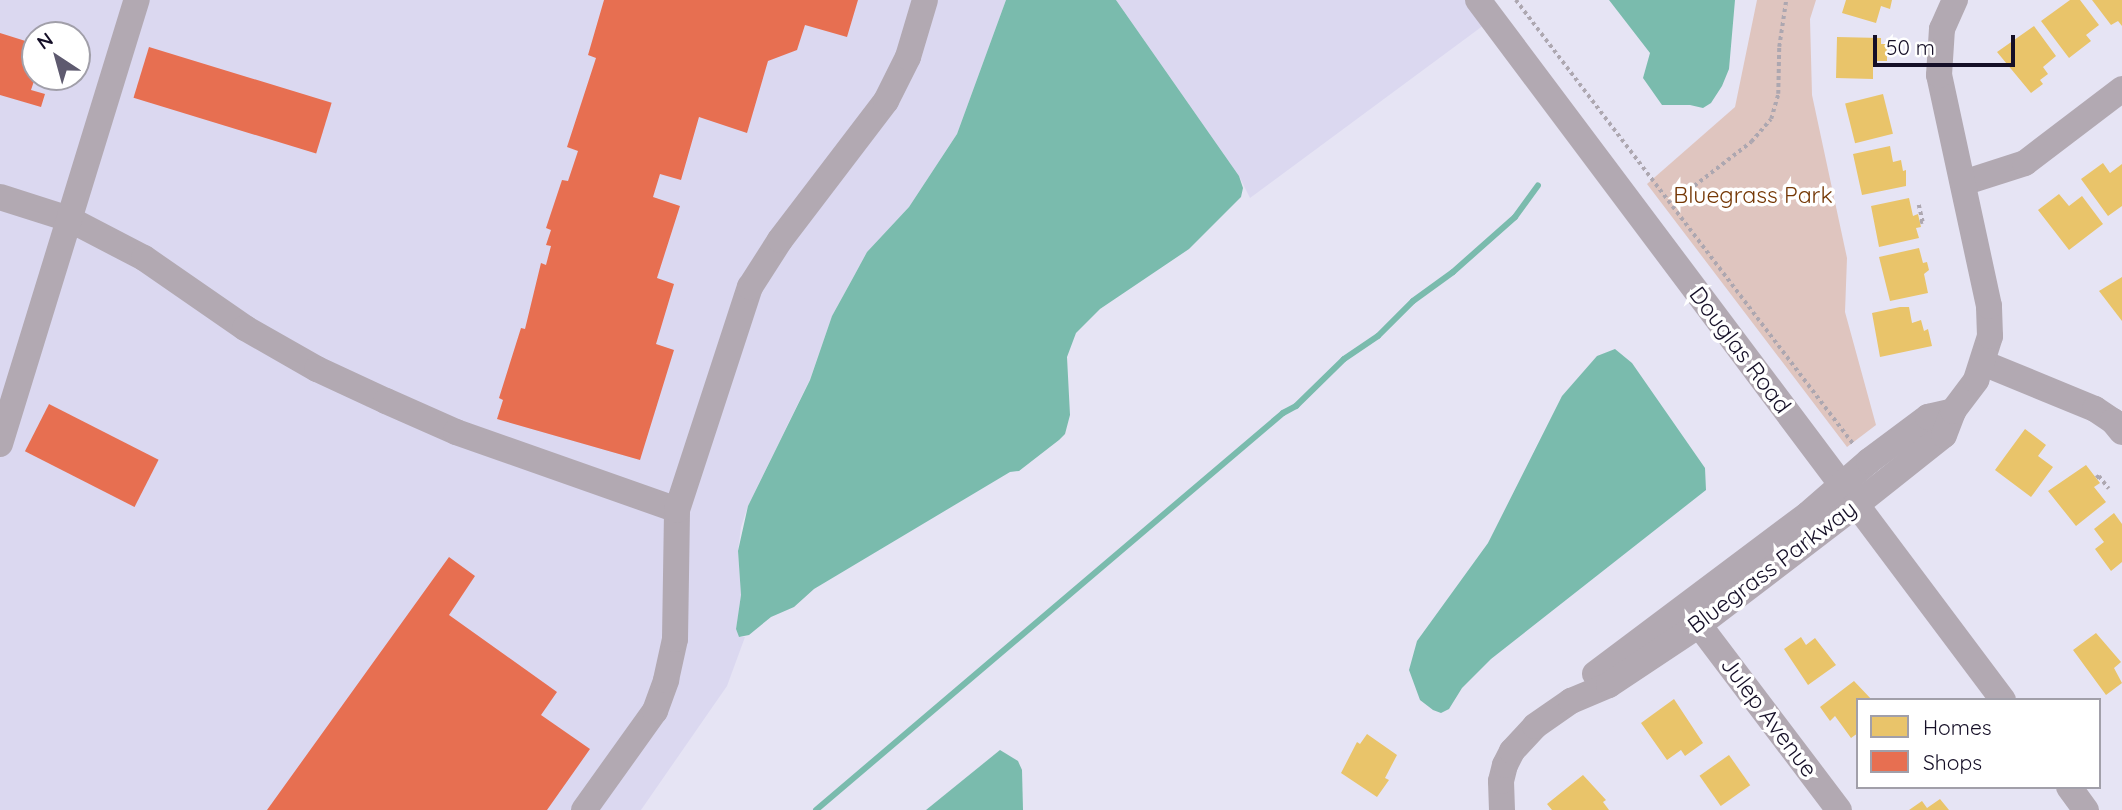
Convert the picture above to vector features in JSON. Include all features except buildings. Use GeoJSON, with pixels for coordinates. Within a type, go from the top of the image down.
{"type":"FeatureCollection","features":[{"type":"Feature","properties":{"kind":"street"},"geometry":{"type":"LineString","coordinates":[[0,444],[138,0]]}},
{"type":"Feature","properties":{"kind":"street"},"geometry":{"type":"LineString","coordinates":[[584,810],[655,711],[666,680],[675,639],[677,510],[750,287],[780,240],[886,101],[908,57],[925,0]]}},
{"type":"Feature","properties":{"kind":"street","name":"Douglas Road"},"geometry":{"type":"LineString","coordinates":[[1478,0],[2001,698]]}},
{"type":"Feature","properties":{"kind":"street","name":"Bluegrass Parkway"},"geometry":{"type":"LineString","coordinates":[[1494,808],[1512,751],[1535,726],[1571,701],[1609,685],[1699,625],[1848,495],[1928,417],[1953,411],[1976,380],[1990,336],[1989,306],[1939,75],[1942,29],[1955,0]]}},
{"type":"Feature","properties":{"kind":"street"},"geometry":{"type":"LineString","coordinates":[[1963,183],[2025,163],[2122,89]]}},
{"type":"Feature","properties":{"kind":"street"},"geometry":{"type":"LineString","coordinates":[[0,197],[69,219],[144,258],[245,328],[317,369],[456,432],[677,510]]}},
{"type":"Feature","properties":{"kind":"street"},"geometry":{"type":"LineString","coordinates":[[1983,363],[2095,409],[2119,422]]}},
{"type":"Feature","properties":{"kind":"street","name":"Bluegrass Parkway"},"geometry":{"type":"LineString","coordinates":[[1571,701],[1593,675],[1808,514],[1848,495]]}},
{"type":"Feature","properties":{"kind":"street","name":"Julep Avenue"},"geometry":{"type":"LineString","coordinates":[[1699,625],[1839,810]]}},
{"type":"Feature","properties":{"kind":"street"},"geometry":{"type":"LineString","coordinates":[[2070,789],[2086,810]]}},
{"type":"Feature","properties":{"kind":"path"},"geometry":{"type":"LineString","coordinates":[[1516,0],[1854,445]]}},
{"type":"Feature","properties":{"kind":"path"},"geometry":{"type":"LineString","coordinates":[[1672,203],[1751,142],[1771,118],[1778,94],[1779,47],[1786,0]]}},
{"type":"Feature","properties":{"kind":"path"},"geometry":{"type":"LineString","coordinates":[[1919,205],[1923,222],[1920,223]]}},
{"type":"Feature","properties":{"kind":"path"},"geometry":{"type":"LineString","coordinates":[[2096,478],[2099,476],[2109,489]]}},
{"type":"Feature","properties":{"kind":"shaded area"},"geometry":{"type":"Polygon","coordinates":[[[0,0],[1006,0],[957,134],[909,207],[867,252],[832,316],[810,379],[748,506],[741,527],[738,551],[741,595],[736,629],[739,637],[745,637],[727,686],[641,810],[0,810],[0,0]]]}},
{"type":"Feature","properties":{"kind":"shaded area"},"geometry":{"type":"Polygon","coordinates":[[[1006,0],[1116,0],[1239,176],[1243,188],[1241,197],[1189,249],[1100,309],[1076,333],[1067,357],[1070,415],[1065,434],[1059,440],[1019,471],[1010,472],[814,589],[794,607],[771,617],[749,635],[739,637],[736,629],[741,595],[738,551],[748,506],[810,380],[832,316],[867,252],[909,207],[957,134],[1006,0]]]}},
{"type":"Feature","properties":{"kind":"shaded area"},"geometry":{"type":"Polygon","coordinates":[[[1116,0],[1465,0],[1484,25],[1250,198],[1239,176],[1116,0]]]}},
{"type":"Feature","properties":{"kind":"shaded area"},"geometry":{"type":"Polygon","coordinates":[[[1609,0],[1735,0],[1729,69],[1711,103],[1703,108],[1662,105],[1643,78],[1650,53],[1609,0]]]}},
{"type":"Feature","properties":{"kind":"shaded area"},"geometry":{"type":"Polygon","coordinates":[[[1615,349],[1632,363],[1705,468],[1706,490],[1491,659],[1462,688],[1449,709],[1441,713],[1433,710],[1420,700],[1409,670],[1417,641],[1488,543],[1562,396],[1597,356],[1615,349]]]}},
{"type":"Feature","properties":{"kind":"shaded area"},"geometry":{"type":"Polygon","coordinates":[[[1000,750],[1018,761],[1022,770],[1023,810],[926,810],[1000,750]]]}},
{"type":"Feature","properties":{"kind":"green space","name":"Bluegrass Park"},"geometry":{"type":"Polygon","coordinates":[[[1757,0],[1816,0],[1810,19],[1812,95],[1847,258],[1845,312],[1876,425],[1847,447],[1647,184],[1735,107],[1757,0]]]}},
{"type":"Feature","properties":{"kind":"waterway"},"geometry":{"type":"LineString","coordinates":[[816,810],[1283,413],[1296,406],[1344,359],[1378,336],[1413,301],[1453,272],[1515,217],[1538,185]]}}]}
